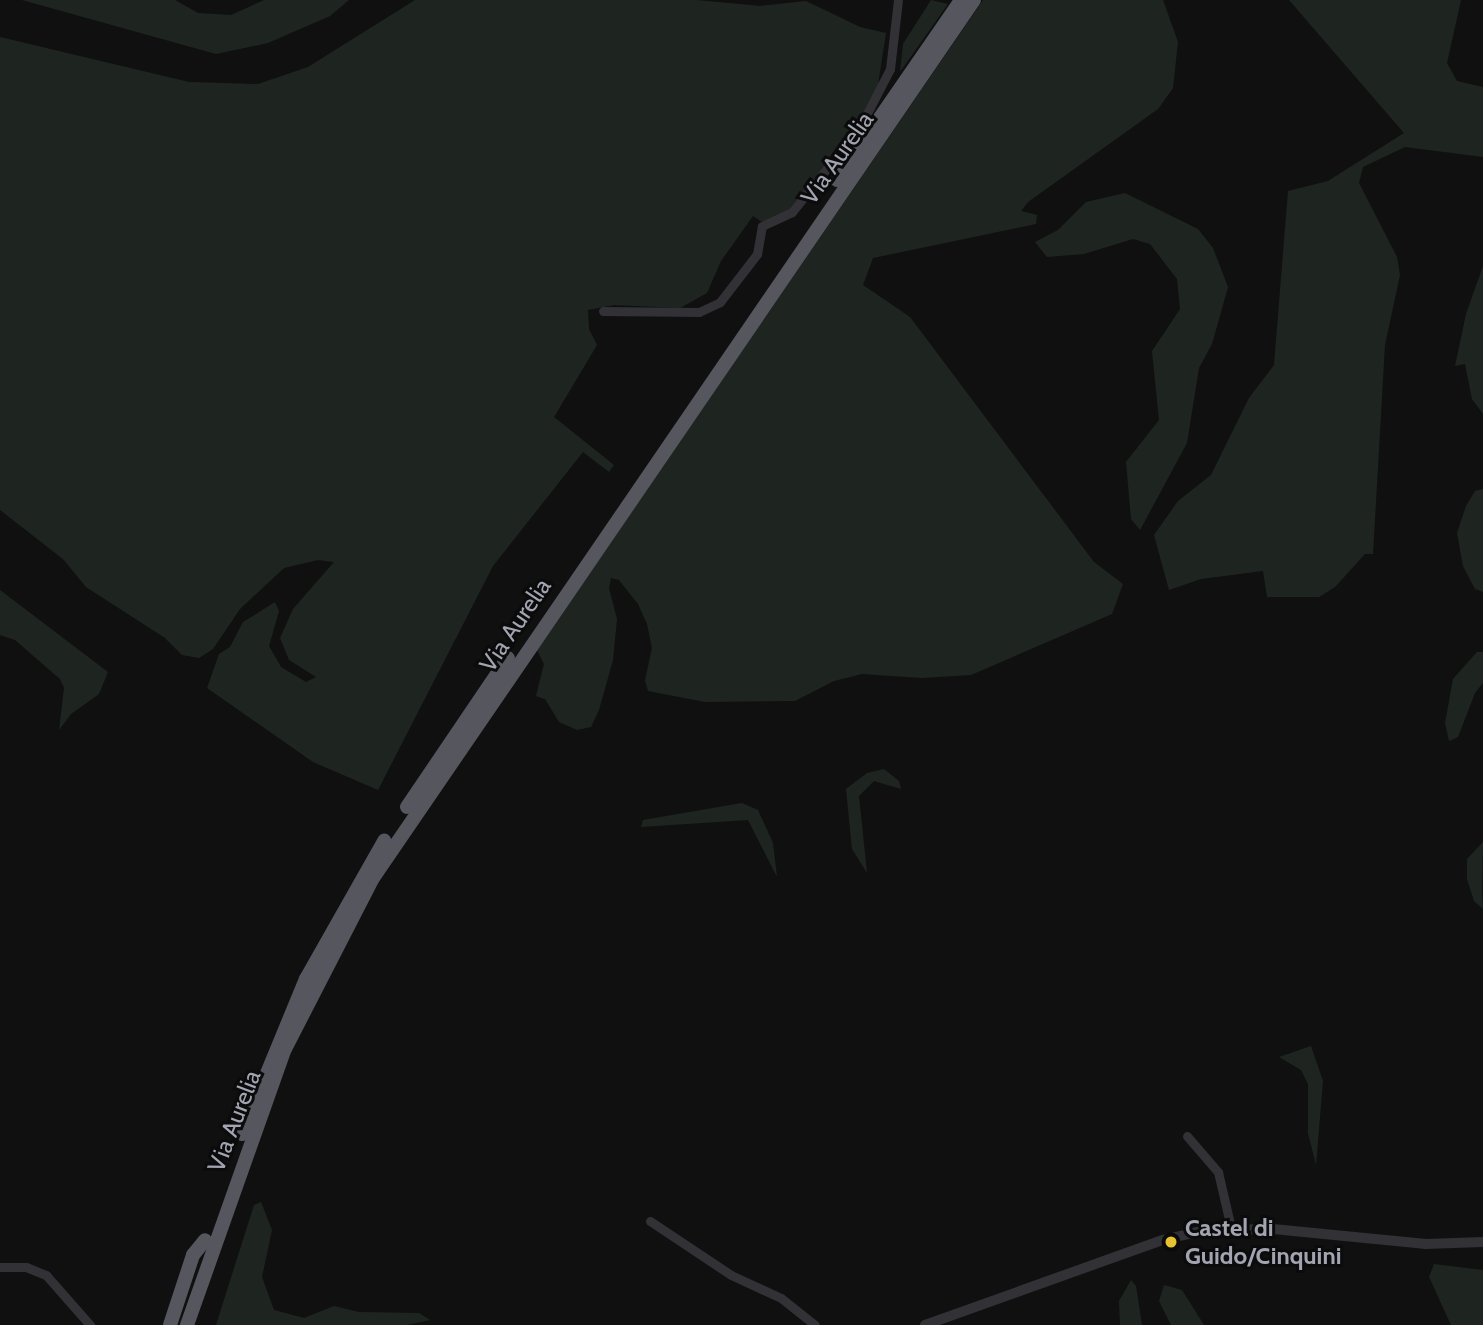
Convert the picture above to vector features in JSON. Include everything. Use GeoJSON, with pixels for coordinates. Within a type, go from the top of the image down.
{"type":"FeatureCollection","features":[{"type":"Feature","properties":{"kind":"highway","name":"Via Aurelia"},"geometry":{"type":"LineString","coordinates":[[177,1325],[275,1046],[364,873],[961,0]]}},
{"type":"Feature","properties":{"kind":"highway","name":"Via Aurelia"},"geometry":{"type":"LineString","coordinates":[[187,1325],[224,1213],[310,994],[397,838],[974,0]]}},
{"type":"Feature","properties":{"kind":"highway"},"geometry":{"type":"LineString","coordinates":[[194,1325],[222,1240],[224,1213]]}},
{"type":"Feature","properties":{"kind":"highway"},"geometry":{"type":"LineString","coordinates":[[170,1325],[193,1255],[205,1240]]}},
{"type":"Feature","properties":{"kind":"street"},"geometry":{"type":"LineString","coordinates":[[603,311],[699,312],[720,302],[755,257],[762,226],[786,216],[812,190],[865,119],[890,69],[898,0]]}},
{"type":"Feature","properties":{"kind":"street"},"geometry":{"type":"LineString","coordinates":[[1187,1136],[1218,1172],[1231,1228]]}},
{"type":"Feature","properties":{"kind":"street"},"geometry":{"type":"LineString","coordinates":[[650,1221],[731,1275],[780,1298],[815,1325]]}},
{"type":"Feature","properties":{"kind":"street"},"geometry":{"type":"LineString","coordinates":[[925,1325],[1163,1240],[1231,1228],[1426,1244],[1483,1242]]}},
{"type":"Feature","properties":{"kind":"street"},"geometry":{"type":"LineString","coordinates":[[0,1267],[26,1268],[46,1275],[90,1325]]}},
{"type":"Feature","properties":{"kind":"shaded area"},"geometry":{"type":"Polygon","coordinates":[[[22,0],[175,0],[198,13],[231,15],[264,0],[349,0],[330,16],[268,43],[216,54],[22,0]]]}},
{"type":"Feature","properties":{"kind":"shaded area"},"geometry":{"type":"Polygon","coordinates":[[[415,0],[697,0],[760,6],[806,1],[860,27],[886,33],[877,91],[858,124],[784,216],[762,222],[753,216],[721,261],[707,293],[680,308],[614,305],[588,310],[589,329],[597,345],[554,417],[614,465],[609,472],[583,452],[493,566],[378,790],[313,762],[207,688],[219,654],[230,647],[243,622],[275,602],[279,611],[269,646],[281,667],[306,682],[316,677],[289,660],[280,638],[293,609],[334,562],[318,560],[284,568],[240,609],[213,649],[199,658],[182,655],[165,638],[86,587],[63,559],[0,510],[0,37],[189,82],[258,84],[308,67],[415,0]]]}},
{"type":"Feature","properties":{"kind":"shaded area"},"geometry":{"type":"Polygon","coordinates":[[[931,0],[948,4],[900,72],[903,44],[931,0]]]}},
{"type":"Feature","properties":{"kind":"shaded area"},"geometry":{"type":"Polygon","coordinates":[[[983,0],[1163,0],[1178,42],[1173,88],[1158,109],[1028,202],[1021,211],[1037,215],[1036,224],[873,258],[863,285],[910,317],[1094,562],[1123,584],[1112,614],[971,675],[922,678],[862,674],[834,681],[795,701],[705,702],[648,691],[645,680],[652,648],[647,624],[638,604],[619,580],[611,578],[609,588],[617,619],[613,660],[599,710],[591,727],[577,730],[559,722],[545,699],[536,696],[544,664],[537,650],[983,0]]]}},
{"type":"Feature","properties":{"kind":"shaded area"},"geometry":{"type":"Polygon","coordinates":[[[1289,0],[1461,0],[1447,63],[1457,81],[1483,87],[1483,157],[1405,147],[1363,167],[1359,183],[1397,257],[1400,275],[1385,345],[1373,554],[1365,554],[1335,587],[1319,597],[1267,597],[1263,571],[1201,579],[1169,590],[1154,535],[1178,501],[1211,475],[1249,398],[1274,365],[1288,191],[1328,181],[1404,133],[1289,0]]]}},
{"type":"Feature","properties":{"kind":"shaded area"},"geometry":{"type":"Polygon","coordinates":[[[1125,193],[1198,229],[1213,248],[1228,287],[1212,344],[1199,368],[1187,443],[1140,530],[1131,519],[1126,462],[1159,420],[1152,351],[1180,309],[1177,279],[1150,244],[1133,239],[1084,254],[1047,257],[1035,242],[1058,230],[1086,202],[1125,193]]]}},
{"type":"Feature","properties":{"kind":"shaded area"},"geometry":{"type":"Polygon","coordinates":[[[1483,266],[1483,414],[1472,399],[1465,364],[1455,366],[1466,314],[1483,266]]]}},
{"type":"Feature","properties":{"kind":"shaded area"},"geometry":{"type":"Polygon","coordinates":[[[1483,489],[1483,592],[1475,589],[1463,566],[1457,533],[1466,506],[1475,491],[1483,489]]]}},
{"type":"Feature","properties":{"kind":"shaded area"},"geometry":{"type":"Polygon","coordinates":[[[0,590],[108,672],[99,694],[71,714],[59,730],[64,688],[60,679],[15,640],[0,635],[0,590]]]}},
{"type":"Feature","properties":{"kind":"shaded area"},"geometry":{"type":"Polygon","coordinates":[[[1477,652],[1483,652],[1483,683],[1475,693],[1458,737],[1449,741],[1445,723],[1453,679],[1477,652]]]}},
{"type":"Feature","properties":{"kind":"shaded area"},"geometry":{"type":"Polygon","coordinates":[[[884,769],[899,781],[901,789],[874,781],[859,796],[867,873],[852,849],[846,789],[867,773],[884,769]]]}},
{"type":"Feature","properties":{"kind":"shaded area"},"geometry":{"type":"Polygon","coordinates":[[[742,803],[758,810],[773,843],[777,877],[748,820],[641,827],[643,820],[742,803]]]}},
{"type":"Feature","properties":{"kind":"shaded area"},"geometry":{"type":"Polygon","coordinates":[[[1483,842],[1483,909],[1474,901],[1467,879],[1467,859],[1483,842]]]}},
{"type":"Feature","properties":{"kind":"shaded area"},"geometry":{"type":"Polygon","coordinates":[[[1311,1046],[1323,1081],[1316,1165],[1308,1133],[1308,1084],[1301,1070],[1279,1057],[1311,1046]]]}},
{"type":"Feature","properties":{"kind":"shaded area"},"geometry":{"type":"Polygon","coordinates":[[[261,1202],[272,1230],[262,1277],[274,1310],[304,1318],[334,1306],[359,1312],[419,1313],[430,1320],[407,1325],[216,1325],[254,1205],[261,1202]]]}},
{"type":"Feature","properties":{"kind":"shaded area"},"geometry":{"type":"Polygon","coordinates":[[[1434,1264],[1483,1270],[1483,1325],[1451,1325],[1429,1277],[1434,1264]]]}},
{"type":"Feature","properties":{"kind":"shaded area"},"geometry":{"type":"Polygon","coordinates":[[[1131,1280],[1136,1286],[1142,1325],[1120,1325],[1119,1301],[1131,1280]]]}},
{"type":"Feature","properties":{"kind":"shaded area"},"geometry":{"type":"Polygon","coordinates":[[[1164,1285],[1182,1290],[1204,1325],[1171,1325],[1159,1301],[1164,1285]]]}},
{"type":"Feature","properties":{"kind":"place","name":"Castel di Guido/Cinquini"},"geometry":{"type":"Point","coordinates":[1171,1242]}}]}
